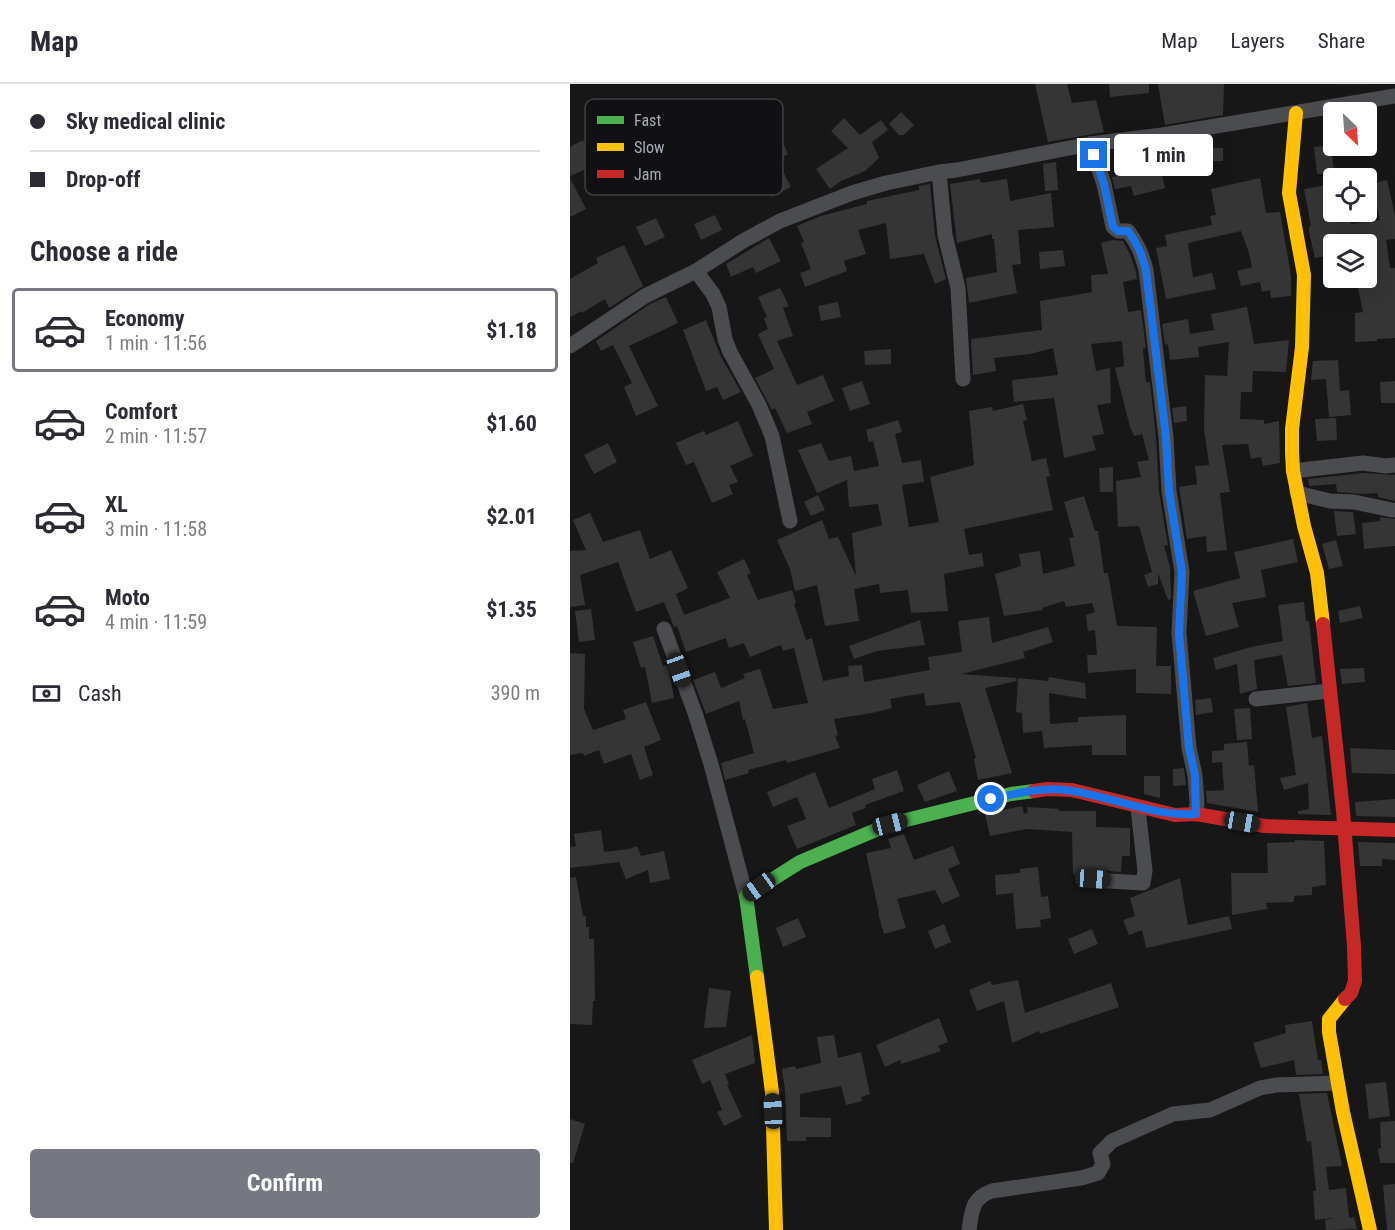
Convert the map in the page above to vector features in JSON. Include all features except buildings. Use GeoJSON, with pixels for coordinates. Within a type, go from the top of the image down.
{"type":"FeatureCollection","features":[{"type":"Feature","properties":{"kind":"street"},"geometry":{"type":"LineString","coordinates":[[570,346],[645,296],[696,272],[743,241],[780,221],[886,183],[1090,144],[1162,135],[1395,96]]}},
{"type":"Feature","properties":{"kind":"street"},"geometry":{"type":"LineString","coordinates":[[1296,113],[1289,193],[1304,275],[1302,347],[1292,429],[1293,471],[1317,573],[1354,946],[1355,981],[1351,993],[1329,1019],[1329,1032],[1337,1083],[1370,1230]]}},
{"type":"Feature","properties":{"kind":"street"},"geometry":{"type":"LineString","coordinates":[[1090,144],[1104,184],[1113,227],[1118,231],[1128,231],[1137,242],[1146,270],[1166,437],[1169,491],[1182,572],[1179,633],[1189,748],[1195,775],[1196,814]]}},
{"type":"Feature","properties":{"kind":"street"},"geometry":{"type":"LineString","coordinates":[[939,172],[945,235],[958,288],[963,380]]}},
{"type":"Feature","properties":{"kind":"street"},"geometry":{"type":"LineString","coordinates":[[696,272],[713,294],[719,307],[730,352],[759,405],[772,436],[790,521]]}},
{"type":"Feature","properties":{"kind":"street"},"geometry":{"type":"LineString","coordinates":[[1293,471],[1363,463],[1395,465]]}},
{"type":"Feature","properties":{"kind":"street"},"geometry":{"type":"LineString","coordinates":[[1297,493],[1330,501],[1354,502],[1392,510]]}},
{"type":"Feature","properties":{"kind":"street"},"geometry":{"type":"LineString","coordinates":[[664,629],[708,754],[746,896],[772,1092],[776,1230]]}},
{"type":"Feature","properties":{"kind":"street"},"geometry":{"type":"LineString","coordinates":[[1256,699],[1329,691]]}},
{"type":"Feature","properties":{"kind":"street"},"geometry":{"type":"LineString","coordinates":[[746,896],[800,862],[890,824],[1011,794],[1047,789],[1072,790],[1138,808],[1175,815],[1196,814],[1265,826],[1395,830]]}},
{"type":"Feature","properties":{"kind":"street"},"geometry":{"type":"LineString","coordinates":[[1093,879],[1143,883],[1144,870],[1138,808]]}},
{"type":"Feature","properties":{"kind":"street"},"geometry":{"type":"LineString","coordinates":[[969,1230],[975,1202],[981,1195],[992,1191],[1081,1178],[1098,1173],[1103,1164],[1100,1153],[1105,1146],[1173,1114],[1210,1110],[1260,1088],[1276,1085],[1337,1083]]}},
{"type":"Feature","properties":{"kind":"traffic: fast"},"geometry":{"type":"LineString","coordinates":[[757,977],[746,896],[800,862],[890,824],[1011,794],[1034,791]]}},
{"type":"Feature","properties":{"kind":"traffic: slow"},"geometry":{"type":"LineString","coordinates":[[1296,113],[1289,193],[1304,275],[1302,347],[1292,429],[1293,471],[1304,526],[1317,573],[1323,624]]}},
{"type":"Feature","properties":{"kind":"traffic: slow"},"geometry":{"type":"LineString","coordinates":[[757,977],[772,1092],[776,1230]]}},
{"type":"Feature","properties":{"kind":"traffic: slow"},"geometry":{"type":"LineString","coordinates":[[1345,999],[1329,1019],[1329,1032],[1343,1112],[1370,1230]]}},
{"type":"Feature","properties":{"kind":"traffic: jam"},"geometry":{"type":"LineString","coordinates":[[1323,624],[1343,811],[1354,946],[1355,981],[1351,993],[1345,999]]}},
{"type":"Feature","properties":{"kind":"traffic: jam"},"geometry":{"type":"LineString","coordinates":[[1034,791],[1072,790],[1175,815],[1196,814],[1265,826],[1395,830]]}},
{"type":"Feature","properties":{"kind":"route"},"geometry":{"type":"LineString","coordinates":[[991,799],[1047,789],[1072,790],[1138,808],[1175,815],[1196,814],[1195,775],[1189,748],[1179,633],[1182,572],[1171,508],[1166,437],[1146,270],[1137,242],[1128,231],[1118,231],[1113,227],[1104,184],[1094,155]]}}]}
